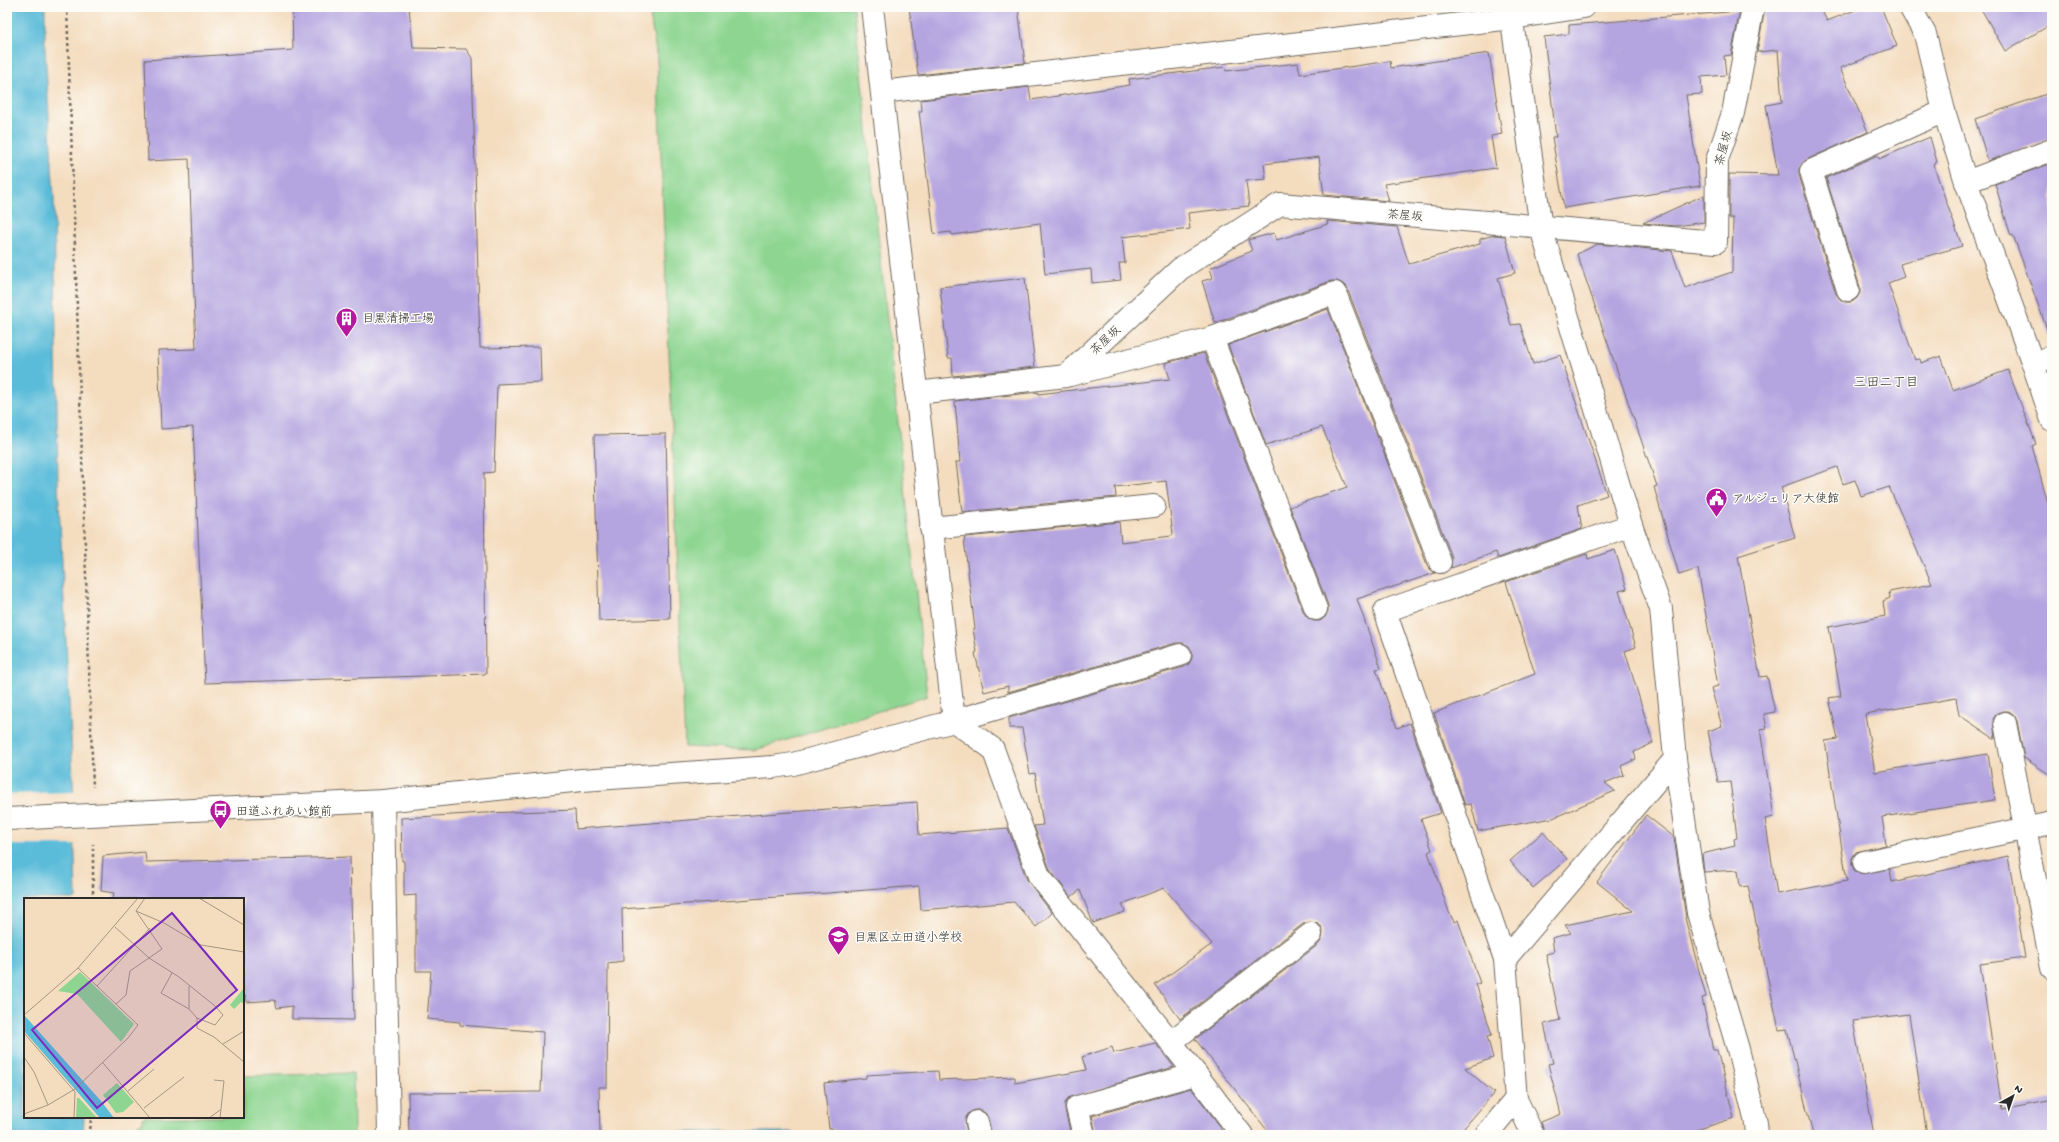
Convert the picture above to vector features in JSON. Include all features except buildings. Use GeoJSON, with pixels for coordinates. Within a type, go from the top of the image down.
{"type":"FeatureCollection","features":[{"type":"Feature","properties":{"kind":"street"},"geometry":{"type":"LineString","coordinates":[[872,7],[954,721],[993,750],[1039,876],[1171,1042],[1242,1135]]}},
{"type":"Feature","properties":{"kind":"street"},"geometry":{"type":"LineString","coordinates":[[882,92],[1511,13],[1584,7]]}},
{"type":"Feature","properties":{"kind":"street","name":"茶屋坂"},"geometry":{"type":"LineString","coordinates":[[1066,376],[1180,269],[1280,204],[1541,228],[1716,242],[1717,160],[1733,113],[1753,7]]}},
{"type":"Feature","properties":{"kind":"street"},"geometry":{"type":"LineString","coordinates":[[1910,7],[1925,34],[1944,111],[1966,182],[2043,360],[2052,420]]}},
{"type":"Feature","properties":{"kind":"street"},"geometry":{"type":"LineString","coordinates":[[1511,13],[1541,228],[1632,524],[1661,609],[1675,759],[1698,913],[1738,1049],[1756,1123],[1756,1135]]}},
{"type":"Feature","properties":{"kind":"street"},"geometry":{"type":"LineString","coordinates":[[1848,290],[1811,171],[1944,111]]}},
{"type":"Feature","properties":{"kind":"street"},"geometry":{"type":"LineString","coordinates":[[1966,182],[2052,150]]}},
{"type":"Feature","properties":{"kind":"street"},"geometry":{"type":"LineString","coordinates":[[916,393],[1066,376],[1212,338],[1335,293],[1440,562]]}},
{"type":"Feature","properties":{"kind":"street"},"geometry":{"type":"LineString","coordinates":[[1212,338],[1316,609]]}},
{"type":"Feature","properties":{"kind":"street"},"geometry":{"type":"LineString","coordinates":[[931,528],[1154,506]]}},
{"type":"Feature","properties":{"kind":"street"},"geometry":{"type":"LineString","coordinates":[[1533,1135],[1516,1099],[1505,959],[1385,611],[1632,524]]}},
{"type":"Feature","properties":{"kind":"street"},"geometry":{"type":"LineString","coordinates":[[7,819],[383,801],[582,780],[773,767],[793,764],[954,721],[1180,655]]}},
{"type":"Feature","properties":{"kind":"street"},"geometry":{"type":"LineString","coordinates":[[2005,723],[2027,830],[2052,968]]}},
{"type":"Feature","properties":{"kind":"street"},"geometry":{"type":"LineString","coordinates":[[1505,959],[1675,759]]}},
{"type":"Feature","properties":{"kind":"street"},"geometry":{"type":"LineString","coordinates":[[383,801],[389,1135]]}},
{"type":"Feature","properties":{"kind":"street"},"geometry":{"type":"LineString","coordinates":[[1864,862],[2027,830],[2052,823]]}},
{"type":"Feature","properties":{"kind":"street"},"geometry":{"type":"LineString","coordinates":[[1171,1042],[1311,934]]}},
{"type":"Feature","properties":{"kind":"street"},"geometry":{"type":"LineString","coordinates":[[1084,1135],[1077,1107],[1196,1074]]}},
{"type":"Feature","properties":{"kind":"street"},"geometry":{"type":"LineString","coordinates":[[1486,1135],[1516,1099]]}},
{"type":"Feature","properties":{"kind":"path"},"geometry":{"type":"LineString","coordinates":[[67,7],[86,816],[93,898]]}},
{"type":"Feature","properties":{"kind":"path"},"geometry":{"type":"LineString","coordinates":[[90,1135],[91,1118]]}},
{"type":"Feature","properties":{"kind":"green space"},"geometry":{"type":"Polygon","coordinates":[[[646,7],[854,7],[927,696],[755,750],[685,747],[657,58],[650,15],[646,7]]]}},
{"type":"Feature","properties":{"kind":"green space"},"geometry":{"type":"Polygon","coordinates":[[[353,1073],[354,1135],[118,1135],[143,1122],[143,1118],[244,1118],[244,1076],[353,1073]]]}},
{"type":"Feature","properties":{"kind":"water"},"geometry":{"type":"Polygon","coordinates":[[[7,7],[45,7],[45,49],[54,198],[58,484],[73,779],[76,898],[24,898],[24,1118],[84,1118],[83,1135],[7,1135],[7,7]]]}},
{"type":"Feature","properties":{"kind":"water"},"geometry":{"type":"Polygon","coordinates":[[[663,1132],[793,1132],[793,1135],[663,1135],[663,1132]]]}},
{"type":"Feature","properties":{"kind":"pier"},"geometry":{"type":"Polygon","coordinates":[[[75,792],[77,845],[7,845],[7,794],[75,792]]]}},
{"type":"Feature","properties":{"kind":"place","name":"目黒清掃工場"},"geometry":{"type":"Point","coordinates":[347,338]}},
{"type":"Feature","properties":{"kind":"place","name":"アルジェリア大使館"},"geometry":{"type":"Point","coordinates":[1716,518]}},
{"type":"Feature","properties":{"kind":"place","name":"田道ふれあい館前"},"geometry":{"type":"Point","coordinates":[221,830]}},
{"type":"Feature","properties":{"kind":"place","name":"目黒区立田道小学校"},"geometry":{"type":"Point","coordinates":[838,956]}},
{"type":"Feature","properties":{"kind":"district","name":"三田二丁目"},"geometry":{"type":"Point","coordinates":[1886,381]}}]}
